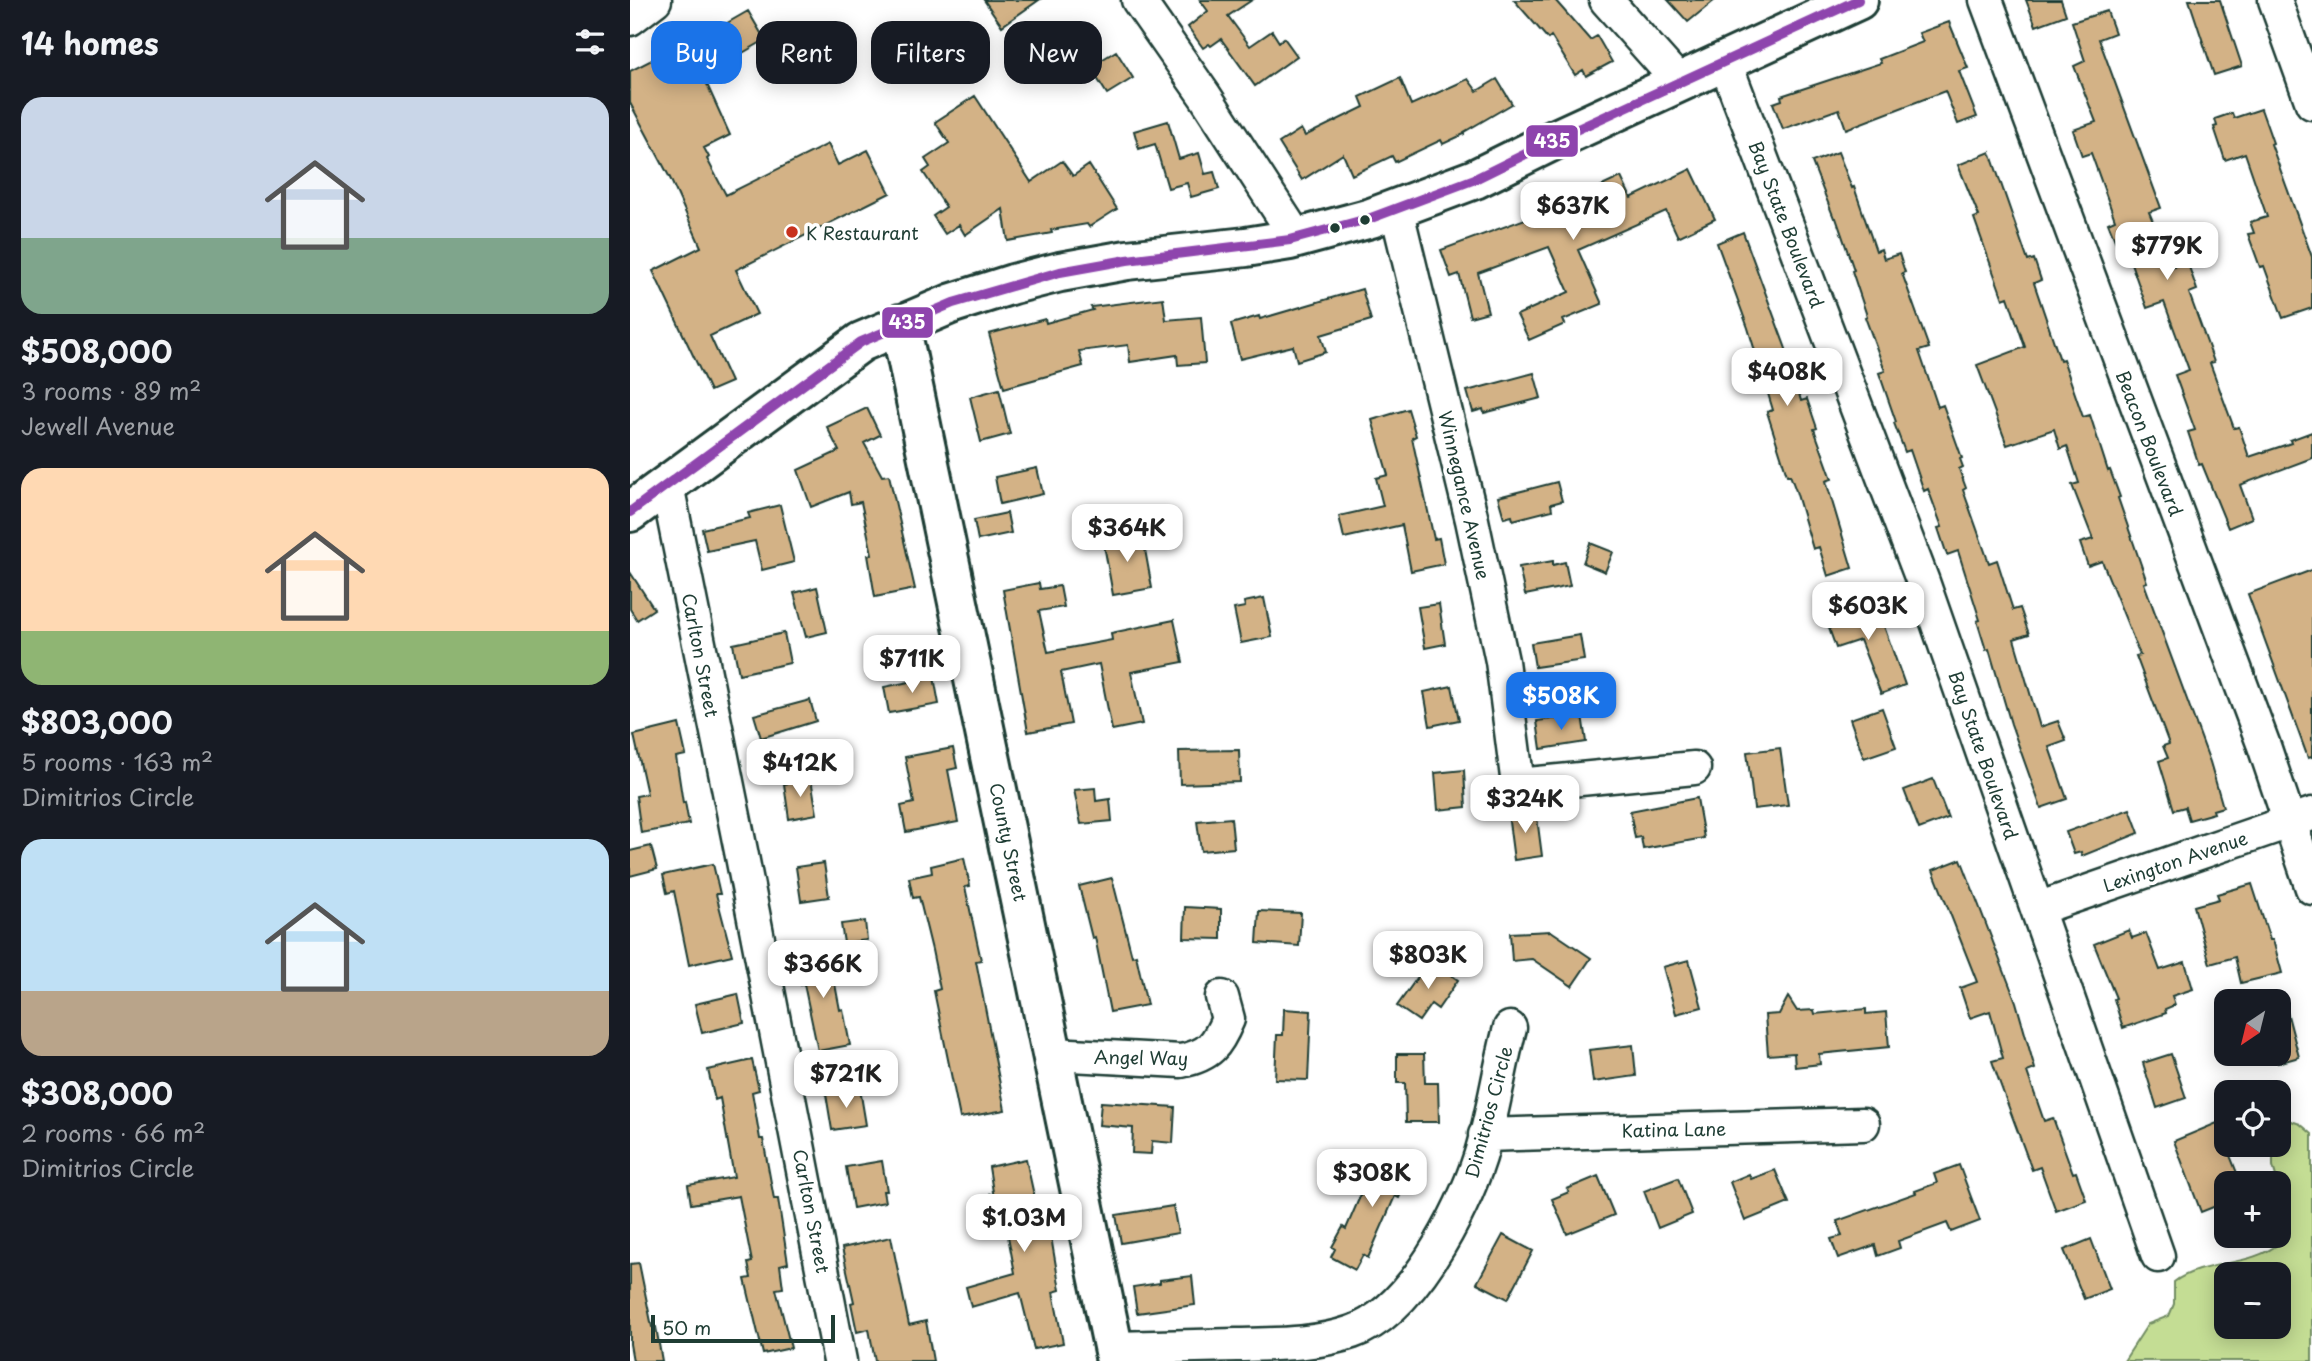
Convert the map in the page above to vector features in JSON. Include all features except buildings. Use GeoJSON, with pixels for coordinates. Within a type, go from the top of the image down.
{"type":"FeatureCollection","features":[{"type":"Feature","properties":{"kind":"main road"},"geometry":{"type":"LineString","coordinates":[[630,512],[861,342],[900,324],[989,292],[1072,270],[1127,260],[1246,247],[1297,238],[1371,218],[1475,179],[1858,0]]}},
{"type":"Feature","properties":{"kind":"main road","name":"County Street"},"geometry":{"type":"LineString","coordinates":[[900,324],[1115,1354]]}},
{"type":"Feature","properties":{"kind":"street"},"geometry":{"type":"LineString","coordinates":[[630,19],[655,0]]}},
{"type":"Feature","properties":{"kind":"street"},"geometry":{"type":"LineString","coordinates":[[1138,0],[1205,96],[1297,238]]}},
{"type":"Feature","properties":{"kind":"street"},"geometry":{"type":"LineString","coordinates":[[1606,0],[1680,83]]}},
{"type":"Feature","properties":{"kind":"street","name":"Beacon Boulevard"},"geometry":{"type":"LineString","coordinates":[[1986,0],[2264,746],[2300,817],[2312,888]]}},
{"type":"Feature","properties":{"kind":"street"},"geometry":{"type":"LineString","coordinates":[[2275,0],[2312,103]]}},
{"type":"Feature","properties":{"kind":"street","name":"Bay State Boulevard"},"geometry":{"type":"LineString","coordinates":[[1725,62],[1923,582],[2158,1256]]}},
{"type":"Feature","properties":{"kind":"street","name":"Winnegance Avenue"},"geometry":{"type":"LineString","coordinates":[[1396,208],[1472,520],[1502,661],[1518,785],[1694,768]]}},
{"type":"Feature","properties":{"kind":"street","name":"Carlton Street"},"geometry":{"type":"LineString","coordinates":[[667,485],[744,864],[840,1361]]}},
{"type":"Feature","properties":{"kind":"street","name":"Lexington Avenue"},"geometry":{"type":"LineString","coordinates":[[2038,909],[2300,817]]}},
{"type":"Feature","properties":{"kind":"street","name":"Angel Way"},"geometry":{"type":"LineString","coordinates":[[1054,1054],[1181,1061],[1199,1058],[1222,1034],[1228,1019],[1222,997]]}},
{"type":"Feature","properties":{"kind":"street","name":"Dimitrios Circle"},"geometry":{"type":"LineString","coordinates":[[1115,1354],[1288,1344],[1353,1332],[1397,1301],[1433,1257],[1464,1196],[1480,1156],[1510,1028]]}},
{"type":"Feature","properties":{"kind":"street","name":"Katina Lane"},"geometry":{"type":"LineString","coordinates":[[1485,1135],[1863,1124]]}},
{"type":"Feature","properties":{"kind":"green space"},"geometry":{"type":"Polygon","coordinates":[[[2291,1121],[2300,1124],[2312,1134],[2312,1361],[2124,1361],[2148,1324],[2169,1316],[2174,1304],[2174,1282],[2186,1275],[2214,1267],[2214,1339],[2291,1339],[2291,1262],[2234,1262],[2272,1248],[2291,1248],[2291,1171],[2274,1171],[2273,1157],[2291,1157],[2291,1121]]]}},
{"type":"Feature","properties":{"kind":"transit line","name":"435"},"geometry":{"type":"LineString","coordinates":[[630,512],[861,342],[953,303],[1060,272],[1127,260],[1290,240],[1371,218],[1475,179],[1858,0]]}},
{"type":"Feature","properties":{"kind":"place","name":"K Restaurant"},"geometry":{"type":"Point","coordinates":[792,232]}}]}
